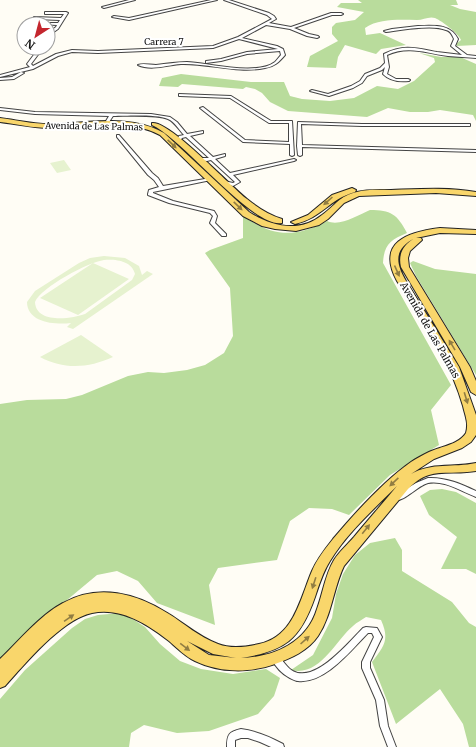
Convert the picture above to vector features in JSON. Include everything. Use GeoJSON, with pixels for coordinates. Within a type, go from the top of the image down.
{"type":"FeatureCollection","features":[{"type":"Feature","properties":{"kind":"main road","name":"Avenida de Las Palmas"},"geometry":{"type":"LineString","coordinates":[[0,116],[48,120],[110,118],[154,124],[168,130],[262,215],[277,221],[290,222],[310,218],[336,195],[353,189],[476,190]]}},
{"type":"Feature","properties":{"kind":"main road"},"geometry":{"type":"LineString","coordinates":[[42,126],[54,122],[48,120]]}},
{"type":"Feature","properties":{"kind":"main road","name":"Avenida de Las Palmas"},"geometry":{"type":"LineString","coordinates":[[2,121],[42,126],[85,124],[132,125],[153,128],[162,134],[252,218],[270,226],[297,228],[315,224],[328,215],[340,201],[355,194],[448,192],[476,194]]}},
{"type":"Feature","properties":{"kind":"main road","name":"Avenida de Las Palmas"},"geometry":{"type":"LineString","coordinates":[[0,668],[65,608],[77,602],[94,598],[118,597],[139,602],[152,609],[193,639],[209,648],[222,651],[248,652],[262,649],[277,644],[286,637],[301,618],[319,570],[327,556],[346,534],[401,476],[422,460],[443,450],[472,440],[471,434],[473,425],[460,381],[454,367],[399,275],[394,258],[394,252],[402,243],[420,234],[441,230],[476,232]]}},
{"type":"Feature","properties":{"kind":"main road","name":"Avenida de Las Palmas"},"geometry":{"type":"LineString","coordinates":[[476,236],[446,233],[428,236],[412,243],[405,250],[403,258],[405,267],[465,366],[476,392]]}},
{"type":"Feature","properties":{"kind":"main road"},"geometry":{"type":"LineString","coordinates":[[443,450],[442,454],[446,462],[455,469]]}},
{"type":"Feature","properties":{"kind":"main road"},"geometry":{"type":"LineString","coordinates":[[0,682],[54,628],[74,614],[91,608],[123,608],[151,620],[191,652],[211,661],[223,664],[261,662],[289,652],[302,644],[311,635],[323,616],[332,578],[339,563],[386,505],[409,480],[420,472],[436,468],[455,469],[476,467]]}},
{"type":"Feature","properties":{"kind":"street"},"geometry":{"type":"LineString","coordinates":[[104,7],[133,0]]}},
{"type":"Feature","properties":{"kind":"street"},"geometry":{"type":"LineString","coordinates":[[114,17],[129,19],[215,0]]}},
{"type":"Feature","properties":{"kind":"street"},"geometry":{"type":"LineString","coordinates":[[226,0],[272,16],[274,19],[267,24]]}},
{"type":"Feature","properties":{"kind":"street"},"geometry":{"type":"LineString","coordinates":[[46,13],[65,13],[56,29]]}},
{"type":"Feature","properties":{"kind":"street"},"geometry":{"type":"LineString","coordinates":[[291,28],[332,14],[341,14]]}},
{"type":"Feature","properties":{"kind":"street"},"geometry":{"type":"LineString","coordinates":[[56,19],[63,19]]}},
{"type":"Feature","properties":{"kind":"street"},"geometry":{"type":"LineString","coordinates":[[267,24],[291,28],[317,37]]}},
{"type":"Feature","properties":{"kind":"street","name":"Carrera 7"},"geometry":{"type":"LineString","coordinates":[[0,77],[13,78],[57,55],[72,51],[98,52],[136,49],[203,48],[222,45],[267,24]]}},
{"type":"Feature","properties":{"kind":"street"},"geometry":{"type":"LineString","coordinates":[[386,31],[428,27],[444,28],[454,34],[456,39],[453,46],[465,55]]}},
{"type":"Feature","properties":{"kind":"street"},"geometry":{"type":"LineString","coordinates":[[140,65],[215,63],[241,69],[261,68],[282,59],[284,55],[282,50],[276,47],[239,38]]}},
{"type":"Feature","properties":{"kind":"street"},"geometry":{"type":"LineString","coordinates":[[408,80],[398,80],[385,74],[388,69],[385,55],[404,48],[422,49],[447,55],[465,55],[476,57]]}},
{"type":"Feature","properties":{"kind":"street"},"geometry":{"type":"LineString","coordinates":[[215,63],[247,53],[282,50]]}},
{"type":"Feature","properties":{"kind":"street"},"geometry":{"type":"LineString","coordinates":[[30,69],[29,64],[35,56]]}},
{"type":"Feature","properties":{"kind":"street"},"geometry":{"type":"LineString","coordinates":[[312,91],[328,95],[352,87],[361,82],[370,73],[387,63]]}},
{"type":"Feature","properties":{"kind":"street"},"geometry":{"type":"LineString","coordinates":[[180,95],[231,97],[270,122],[291,122],[292,143],[290,156]]}},
{"type":"Feature","properties":{"kind":"street"},"geometry":{"type":"LineString","coordinates":[[202,108],[244,141],[292,143]]}},
{"type":"Feature","properties":{"kind":"street"},"geometry":{"type":"LineString","coordinates":[[0,109],[110,118],[151,116],[169,118],[237,180],[237,183],[231,185],[223,181]]}},
{"type":"Feature","properties":{"kind":"street"},"geometry":{"type":"LineString","coordinates":[[228,173],[300,159],[298,123],[362,125],[469,125]]}},
{"type":"Feature","properties":{"kind":"street"},"geometry":{"type":"LineString","coordinates":[[179,140],[180,137],[202,132]]}},
{"type":"Feature","properties":{"kind":"street"},"geometry":{"type":"LineString","coordinates":[[118,136],[156,179],[162,188]]}},
{"type":"Feature","properties":{"kind":"street"},"geometry":{"type":"LineString","coordinates":[[299,146],[476,150]]}},
{"type":"Feature","properties":{"kind":"street"},"geometry":{"type":"LineString","coordinates":[[228,173],[290,156],[300,155]]}},
{"type":"Feature","properties":{"kind":"street"},"geometry":{"type":"LineString","coordinates":[[205,165],[213,159],[224,156]]}},
{"type":"Feature","properties":{"kind":"street"},"geometry":{"type":"LineString","coordinates":[[290,156],[294,160]]}},
{"type":"Feature","properties":{"kind":"street"},"geometry":{"type":"LineString","coordinates":[[199,159],[213,159]]}},
{"type":"Feature","properties":{"kind":"street"},"geometry":{"type":"LineString","coordinates":[[209,179],[162,188],[151,191],[150,194],[171,202],[212,212],[215,216],[212,223],[224,235]]}},
{"type":"Feature","properties":{"kind":"street"},"geometry":{"type":"LineString","coordinates":[[386,505],[421,482],[429,481],[454,484],[476,494]]}},
{"type":"Feature","properties":{"kind":"street"},"geometry":{"type":"LineString","coordinates":[[274,658],[283,669],[292,675],[300,678],[309,677],[339,659],[366,630],[374,630],[378,637],[366,662],[366,668],[380,700],[384,726],[392,747]]}},
{"type":"Feature","properties":{"kind":"street"},"geometry":{"type":"LineString","coordinates":[[231,747],[230,738],[239,734],[257,736],[280,747]]}},
{"type":"Feature","properties":{"kind":"green space"},"geometry":{"type":"Polygon","coordinates":[[[358,0],[456,0],[458,5],[450,5],[460,9],[476,12],[476,45],[457,46],[456,44],[461,40],[460,37],[435,18],[430,17],[417,20],[384,21],[365,28],[366,35],[380,33],[406,45],[381,49],[376,54],[345,45],[338,57],[336,68],[307,67],[310,56],[338,41],[332,34],[332,27],[336,23],[355,20],[364,12],[337,7],[341,3],[362,3],[358,0]]]}},
{"type":"Feature","properties":{"kind":"green space"},"geometry":{"type":"Polygon","coordinates":[[[419,53],[441,57],[460,57],[476,64],[476,121],[473,115],[440,110],[410,112],[388,108],[367,117],[288,111],[270,102],[262,93],[255,89],[246,87],[243,89],[182,84],[178,87],[159,86],[162,78],[181,74],[251,82],[284,82],[290,96],[302,99],[330,101],[354,98],[377,86],[398,89],[414,81],[435,62],[434,58],[419,53]]]}},
{"type":"Feature","properties":{"kind":"green space"},"geometry":{"type":"Polygon","coordinates":[[[64,160],[71,170],[57,173],[50,163],[64,160]]]}},
{"type":"Feature","properties":{"kind":"green space"},"geometry":{"type":"Polygon","coordinates":[[[370,210],[383,211],[393,214],[400,221],[407,233],[396,238],[389,244],[385,252],[383,263],[451,385],[431,410],[439,445],[390,475],[349,515],[332,509],[309,508],[290,521],[277,560],[218,568],[209,585],[215,625],[157,603],[138,581],[117,571],[97,575],[0,660],[0,404],[27,400],[66,399],[82,395],[128,376],[148,372],[164,373],[187,370],[205,365],[224,353],[233,336],[230,288],[205,253],[243,238],[243,216],[264,228],[284,233],[305,230],[327,221],[338,223],[370,210]]]}},
{"type":"Feature","properties":{"kind":"green space"},"geometry":{"type":"Polygon","coordinates":[[[104,256],[125,258],[139,266],[142,275],[147,271],[153,274],[73,329],[67,327],[71,323],[50,323],[37,318],[32,314],[28,309],[27,302],[35,291],[79,263],[90,258],[104,256]],[[109,260],[97,262],[77,270],[46,289],[35,302],[37,309],[41,314],[55,318],[85,314],[132,280],[135,274],[131,266],[123,262],[109,260]]]}},
{"type":"Feature","properties":{"kind":"green space"},"geometry":{"type":"Polygon","coordinates":[[[413,261],[435,269],[476,274],[476,375],[416,276],[410,263],[413,261]]]}},
{"type":"Feature","properties":{"kind":"green space"},"geometry":{"type":"Polygon","coordinates":[[[93,263],[129,279],[78,315],[40,298],[93,263]]]}},
{"type":"Feature","properties":{"kind":"green space"},"geometry":{"type":"Polygon","coordinates":[[[81,335],[113,357],[104,361],[86,365],[67,366],[40,357],[81,335]]]}},
{"type":"Feature","properties":{"kind":"green space"},"geometry":{"type":"Polygon","coordinates":[[[442,489],[456,492],[476,503],[476,574],[466,569],[441,569],[457,537],[429,515],[420,496],[430,490],[442,489]]]}},
{"type":"Feature","properties":{"kind":"green space"},"geometry":{"type":"Polygon","coordinates":[[[395,538],[402,550],[402,571],[452,602],[469,623],[476,627],[476,747],[469,747],[463,724],[440,689],[396,724],[372,662],[380,652],[385,638],[384,627],[381,620],[366,617],[346,632],[319,663],[301,671],[291,670],[313,655],[332,618],[336,594],[343,574],[355,555],[370,543],[395,538]]]}},
{"type":"Feature","properties":{"kind":"green space"},"geometry":{"type":"Polygon","coordinates":[[[121,613],[145,627],[160,644],[180,661],[201,669],[233,674],[266,669],[280,678],[274,696],[258,714],[209,731],[177,733],[144,725],[131,733],[129,747],[0,747],[0,699],[25,670],[72,628],[85,619],[98,615],[121,613]]]}}]}
